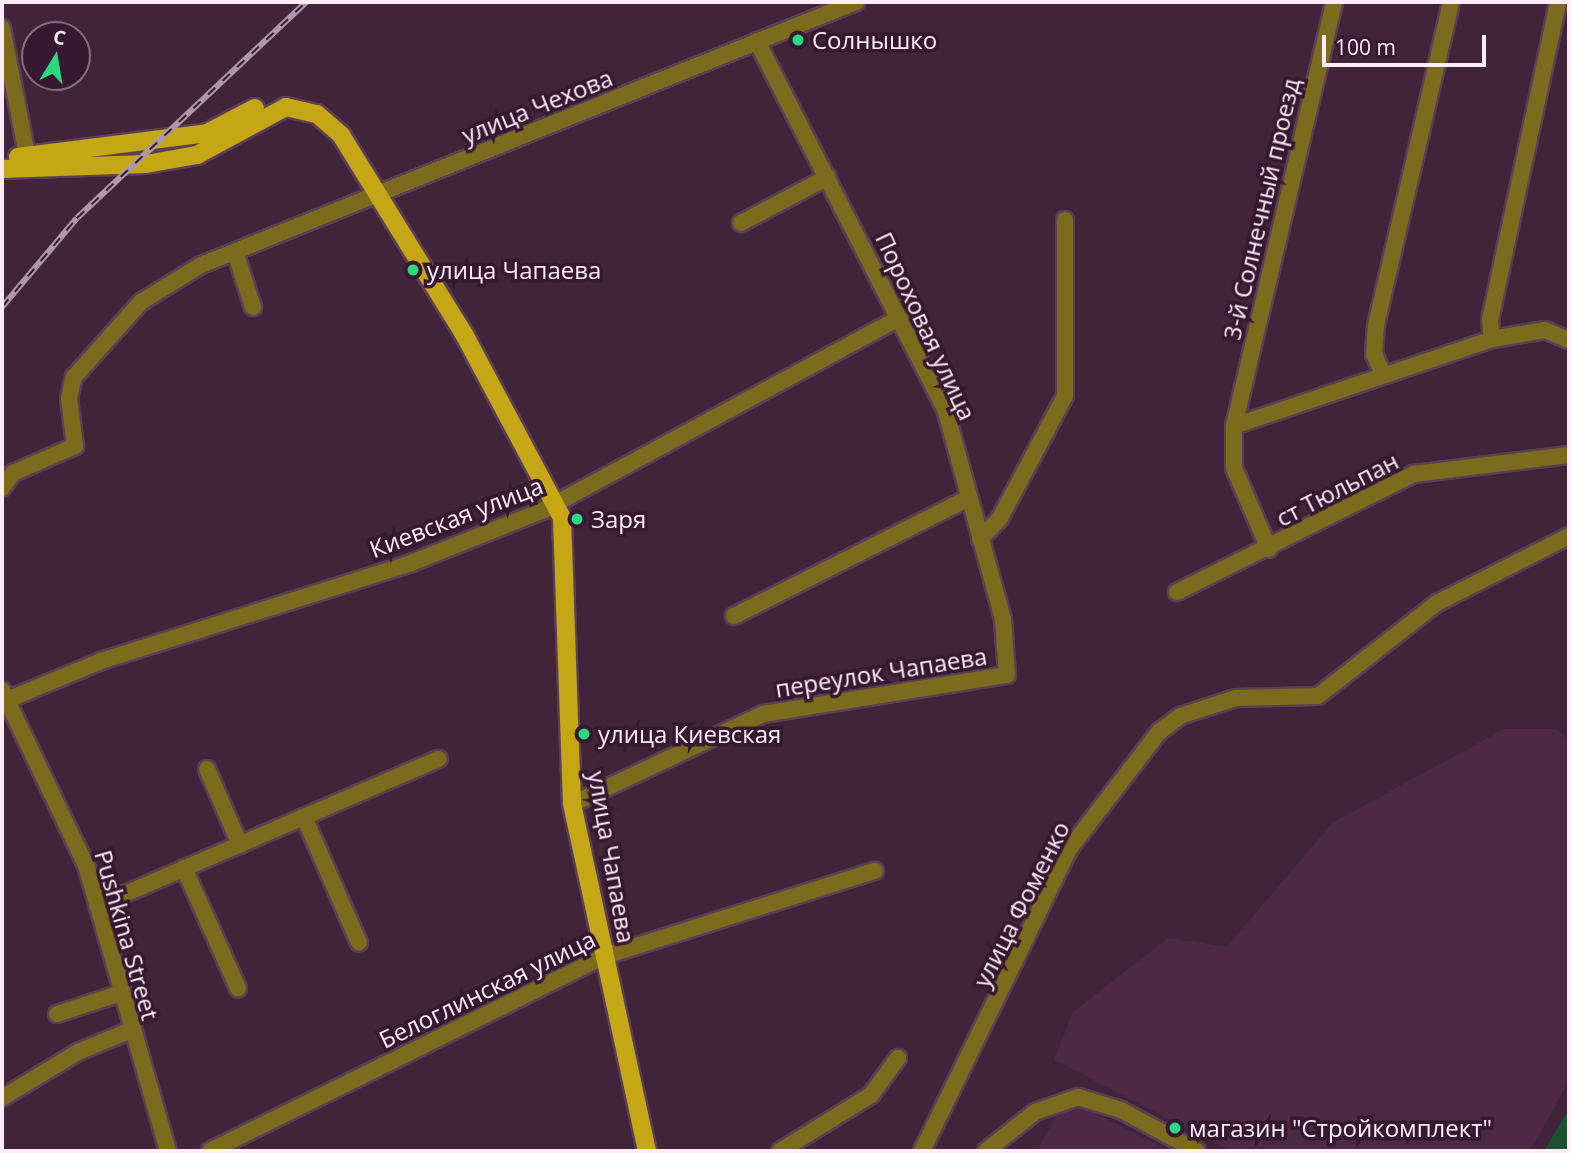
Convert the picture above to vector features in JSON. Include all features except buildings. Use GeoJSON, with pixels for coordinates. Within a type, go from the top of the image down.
{"type":"FeatureCollection","features":[{"type":"Feature","properties":{"kind":"main road","name":"улица Чапаева"},"geometry":{"type":"LineString","coordinates":[[2,159],[206,133],[268,102],[292,97],[323,105],[346,124],[379,197]]}},
{"type":"Feature","properties":{"kind":"main road","name":"улица Чапаева"},"geometry":{"type":"LineString","coordinates":[[2,169],[146,164],[197,155],[286,107],[330,121],[465,336],[555,505],[567,547],[572,804],[647,1151]]}},
{"type":"Feature","properties":{"kind":"street","name":"улица Чехова"},"geometry":{"type":"LineString","coordinates":[[2,488],[13,473],[75,446],[69,398],[74,377],[115,325],[191,271],[856,2]]}},
{"type":"Feature","properties":{"kind":"street","name":"3-й Солнечный проезд"},"geometry":{"type":"LineString","coordinates":[[1269,549],[1234,468],[1234,426],[1334,2]]}},
{"type":"Feature","properties":{"kind":"street"},"geometry":{"type":"LineString","coordinates":[[1382,372],[1374,354],[1376,325],[1451,2]]}},
{"type":"Feature","properties":{"kind":"street"},"geometry":{"type":"LineString","coordinates":[[1492,338],[1490,320],[1558,2]]}},
{"type":"Feature","properties":{"kind":"street"},"geometry":{"type":"LineString","coordinates":[[2,28],[26,149]]}},
{"type":"Feature","properties":{"kind":"street","name":"Пороховая улица"},"geometry":{"type":"LineString","coordinates":[[757,41],[902,316],[945,409],[1003,619],[1007,675]]}},
{"type":"Feature","properties":{"kind":"street"},"geometry":{"type":"LineString","coordinates":[[741,223],[828,177]]}},
{"type":"Feature","properties":{"kind":"street"},"geometry":{"type":"LineString","coordinates":[[980,540],[1000,518],[1065,396],[1065,220]]}},
{"type":"Feature","properties":{"kind":"street"},"geometry":{"type":"LineString","coordinates":[[235,252],[253,307]]}},
{"type":"Feature","properties":{"kind":"street","name":"Киевская улица"},"geometry":{"type":"LineString","coordinates":[[4,697],[101,661],[411,563],[555,505],[902,316]]}},
{"type":"Feature","properties":{"kind":"street"},"geometry":{"type":"LineString","coordinates":[[1234,426],[1382,372],[1492,338],[1545,330],[1569,340]]}},
{"type":"Feature","properties":{"kind":"street","name":"ст Тюльпан"},"geometry":{"type":"LineString","coordinates":[[1177,592],[1269,549],[1414,474],[1569,455]]}},
{"type":"Feature","properties":{"kind":"street"},"geometry":{"type":"LineString","coordinates":[[734,616],[969,498]]}},
{"type":"Feature","properties":{"kind":"street","name":"улица Фоменко"},"geometry":{"type":"LineString","coordinates":[[922,1151],[1070,848],[1159,732],[1180,716],[1226,701],[1318,696],[1437,603],[1569,536]]}},
{"type":"Feature","properties":{"kind":"street","name":"переулок Чапаева"},"geometry":{"type":"LineString","coordinates":[[572,804],[763,714],[1007,675]]}},
{"type":"Feature","properties":{"kind":"street","name":"Pushkina Street"},"geometry":{"type":"LineString","coordinates":[[4,697],[86,864],[131,1030],[168,1151]]}},
{"type":"Feature","properties":{"kind":"street"},"geometry":{"type":"LineString","coordinates":[[97,906],[439,759]]}},
{"type":"Feature","properties":{"kind":"street"},"geometry":{"type":"LineString","coordinates":[[207,769],[240,845]]}},
{"type":"Feature","properties":{"kind":"street"},"geometry":{"type":"LineString","coordinates":[[304,817],[359,943]]}},
{"type":"Feature","properties":{"kind":"street"},"geometry":{"type":"LineString","coordinates":[[184,868],[238,988]]}},
{"type":"Feature","properties":{"kind":"street","name":"Белоглинская улица"},"geometry":{"type":"LineString","coordinates":[[210,1151],[605,956],[875,871]]}},
{"type":"Feature","properties":{"kind":"street"},"geometry":{"type":"LineString","coordinates":[[57,1014],[121,993]]}},
{"type":"Feature","properties":{"kind":"street"},"geometry":{"type":"LineString","coordinates":[[2,1098],[78,1052],[131,1030]]}},
{"type":"Feature","properties":{"kind":"street"},"geometry":{"type":"LineString","coordinates":[[780,1151],[871,1095],[898,1058]]}},
{"type":"Feature","properties":{"kind":"street"},"geometry":{"type":"LineString","coordinates":[[986,1151],[1035,1112],[1077,1097],[1121,1110],[1197,1151]]}},
{"type":"Feature","properties":{"kind":"shaded area"},"geometry":{"type":"Polygon","coordinates":[[[1504,729],[1557,729],[1569,740],[1569,1081],[1530,1151],[1231,1151],[1054,1060],[1073,1012],[1168,938],[1227,947],[1332,823],[1504,729]]]}},
{"type":"Feature","properties":{"kind":"shaded area"},"geometry":{"type":"Polygon","coordinates":[[[1066,1099],[1171,1151],[1037,1151],[1066,1099]]]}},
{"type":"Feature","properties":{"kind":"green space"},"geometry":{"type":"Polygon","coordinates":[[[228,132],[197,148],[146,158],[39,161],[228,132]]]}},
{"type":"Feature","properties":{"kind":"green space"},"geometry":{"type":"Polygon","coordinates":[[[1569,1109],[1569,1151],[1544,1151],[1569,1109]]]}},
{"type":"Feature","properties":{"kind":"railway"},"geometry":{"type":"LineString","coordinates":[[2,307],[77,218],[306,2]]}},
{"type":"Feature","properties":{"kind":"place","name":"Солнышко"},"geometry":{"type":"Point","coordinates":[798,40]}},
{"type":"Feature","properties":{"kind":"place","name":"улица Чапаева"},"geometry":{"type":"Point","coordinates":[413,270]}},
{"type":"Feature","properties":{"kind":"place","name":"Заря"},"geometry":{"type":"Point","coordinates":[577,519]}},
{"type":"Feature","properties":{"kind":"place","name":"улица Киевская"},"geometry":{"type":"Point","coordinates":[584,734]}},
{"type":"Feature","properties":{"kind":"place","name":"магазин \"Стройкомплект\""},"geometry":{"type":"Point","coordinates":[1175,1128]}}]}
